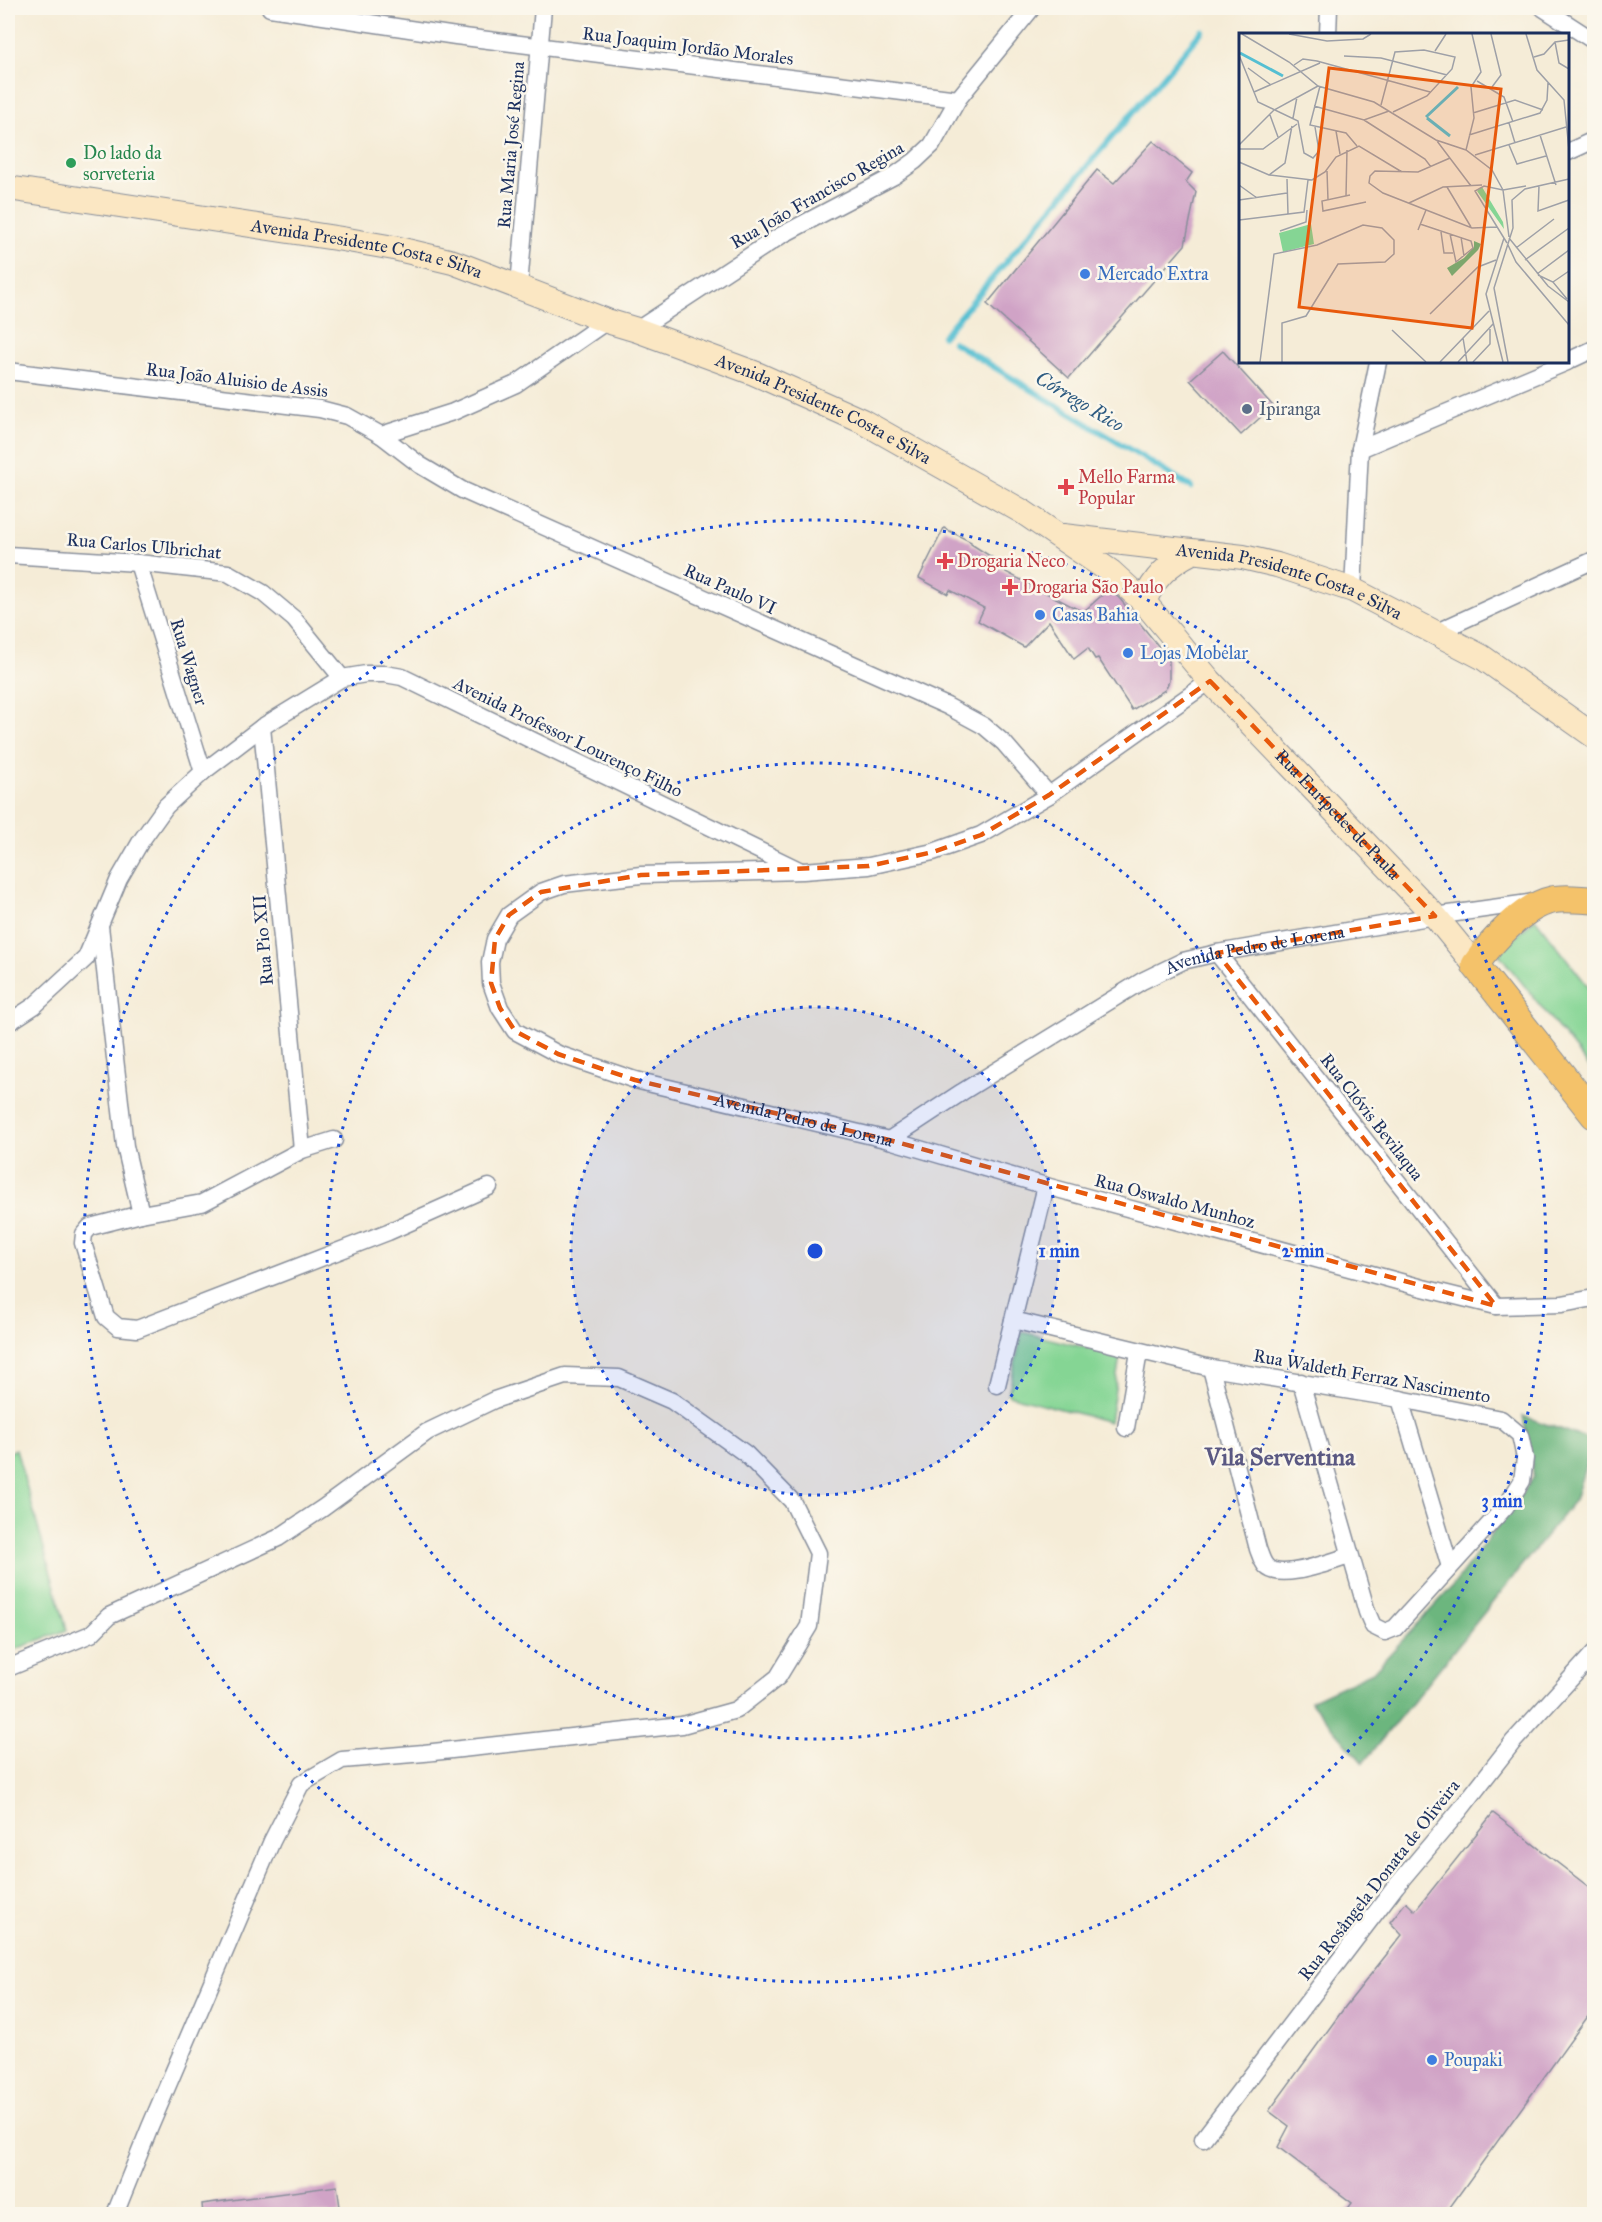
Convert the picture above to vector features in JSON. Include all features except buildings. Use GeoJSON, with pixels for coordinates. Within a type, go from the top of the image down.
{"type":"FeatureCollection","features":[{"type":"Feature","properties":{"kind":"main road","name":"Avenida Pedro de Lorena"},"geometry":{"type":"LineString","coordinates":[[1475,965],[1506,928],[1536,908],[1552,900],[1594,900]]}},
{"type":"Feature","properties":{"kind":"main road","name":"Rua Eurípedes de Paula"},"geometry":{"type":"LineString","coordinates":[[1475,965],[1594,1115]]}},
{"type":"Feature","properties":{"kind":"street","name":"Rua Joaquim Jordão Morales"},"geometry":{"type":"LineString","coordinates":[[270,8],[539,46],[958,99]]}},
{"type":"Feature","properties":{"kind":"street","name":"Rua Maria José Regina"},"geometry":{"type":"LineString","coordinates":[[519,286],[543,8]]}},
{"type":"Feature","properties":{"kind":"street","name":"Rua João Francisco Regina"},"geometry":{"type":"LineString","coordinates":[[637,330],[780,236],[894,176],[915,161],[932,145],[958,99],[1032,8]]}},
{"type":"Feature","properties":{"kind":"street"},"geometry":{"type":"LineString","coordinates":[[1328,33],[1329,8]]}},
{"type":"Feature","properties":{"kind":"street"},"geometry":{"type":"LineString","coordinates":[[1543,8],[1594,41]]}},
{"type":"Feature","properties":{"kind":"street"},"geometry":{"type":"LineString","coordinates":[[1569,152],[1594,140]]}},
{"type":"Feature","properties":{"kind":"street","name":"Avenida Presidente Costa e Silva"},"geometry":{"type":"LineString","coordinates":[[8,188],[394,248],[453,262],[607,321],[754,373],[862,421],[1023,512],[1059,535],[1243,557],[1277,565],[1353,590],[1482,657],[1594,736]]}},
{"type":"Feature","properties":{"kind":"street"},"geometry":{"type":"LineString","coordinates":[[381,435],[453,412],[516,384],[607,321]]}},
{"type":"Feature","properties":{"kind":"street"},"geometry":{"type":"LineString","coordinates":[[1569,360],[1594,349]]}},
{"type":"Feature","properties":{"kind":"street"},"geometry":{"type":"LineString","coordinates":[[1353,590],[1360,449],[1378,363]]}},
{"type":"Feature","properties":{"kind":"street"},"geometry":{"type":"LineString","coordinates":[[1360,449],[1562,363]]}},
{"type":"Feature","properties":{"kind":"street","name":"Rua João Aluisio de Assis"},"geometry":{"type":"LineString","coordinates":[[8,371],[320,409],[347,416],[381,435]]}},
{"type":"Feature","properties":{"kind":"street","name":"Rua Paulo VI"},"geometry":{"type":"LineString","coordinates":[[381,435],[420,465],[462,490],[947,706],[984,726],[1004,743],[1049,795]]}},
{"type":"Feature","properties":{"kind":"street","name":"Rua Eurípedes de Paula"},"geometry":{"type":"LineString","coordinates":[[1059,535],[1111,572],[1144,602],[1210,681],[1435,916],[1475,965]]}},
{"type":"Feature","properties":{"kind":"street"},"geometry":{"type":"LineString","coordinates":[[1144,602],[1158,576],[1174,561],[1191,552]]}},
{"type":"Feature","properties":{"kind":"street","name":"Rua Carlos Ulbrichat"},"geometry":{"type":"LineString","coordinates":[[8,555],[138,563],[228,573],[263,593],[294,619],[342,678]]}},
{"type":"Feature","properties":{"kind":"street"},"geometry":{"type":"LineString","coordinates":[[1437,632],[1594,560]]}},
{"type":"Feature","properties":{"kind":"street","name":"Rua Wagner"},"geometry":{"type":"LineString","coordinates":[[138,563],[203,772]]}},
{"type":"Feature","properties":{"kind":"street","name":"Avenida Professor Lourenço Filho"},"geometry":{"type":"LineString","coordinates":[[8,1023],[34,1006],[86,958],[119,879],[141,841],[166,806],[203,772],[262,727],[342,678],[385,674],[402,678],[803,871]]}},
{"type":"Feature","properties":{"kind":"street"},"geometry":{"type":"LineString","coordinates":[[803,871],[869,866],[933,852],[981,835],[1049,795],[1210,681]]}},
{"type":"Feature","properties":{"kind":"street","name":"Rua Pio XII"},"geometry":{"type":"LineString","coordinates":[[262,727],[302,1150]]}},
{"type":"Feature","properties":{"kind":"street","name":"Avenida Pedro de Lorena"},"geometry":{"type":"LineString","coordinates":[[803,871],[641,874],[552,888],[529,899],[509,915],[495,939],[490,962],[491,983],[500,1008],[515,1031],[558,1054],[635,1080],[889,1140],[1142,981],[1183,961],[1216,952],[1435,916],[1552,900]]}},
{"type":"Feature","properties":{"kind":"street"},"geometry":{"type":"LineString","coordinates":[[100,925],[125,1146],[141,1214]]}},
{"type":"Feature","properties":{"kind":"street","name":"Rua Clóvis Bevilaqua"},"geometry":{"type":"LineString","coordinates":[[1216,952],[1496,1306]]}},
{"type":"Feature","properties":{"kind":"street"},"geometry":{"type":"LineString","coordinates":[[334,1140],[302,1150],[202,1203],[141,1214],[90,1227],[84,1234],[83,1243],[106,1317],[118,1328],[137,1329],[388,1232],[489,1187]]}},
{"type":"Feature","properties":{"kind":"street","name":"Rua Oswaldo Munhoz"},"geometry":{"type":"LineString","coordinates":[[889,1140],[1046,1186],[1496,1306],[1562,1304],[1594,1298]]}},
{"type":"Feature","properties":{"kind":"street"},"geometry":{"type":"LineString","coordinates":[[997,1385],[1046,1186]]}},
{"type":"Feature","properties":{"kind":"street","name":"Rua Waldeth Ferraz Nascimento"},"geometry":{"type":"LineString","coordinates":[[1013,1320],[1211,1368],[1400,1399],[1502,1419],[1520,1436],[1525,1458],[1522,1481],[1506,1506],[1395,1628],[1385,1632],[1373,1626],[1350,1556]]}},
{"type":"Feature","properties":{"kind":"street"},"geometry":{"type":"LineString","coordinates":[[1126,1428],[1140,1352]]}},
{"type":"Feature","properties":{"kind":"street"},"geometry":{"type":"LineString","coordinates":[[1211,1368],[1258,1549],[1265,1566],[1276,1573],[1293,1572],[1350,1556],[1301,1382]]}},
{"type":"Feature","properties":{"kind":"street"},"geometry":{"type":"LineString","coordinates":[[8,1668],[91,1634],[109,1616],[278,1538],[427,1432],[494,1400],[565,1376],[619,1378],[672,1401],[746,1454],[792,1501],[818,1553],[809,1626],[778,1677],[736,1710],[682,1725],[342,1760],[301,1784],[272,1841],[115,2214]]}},
{"type":"Feature","properties":{"kind":"street"},"geometry":{"type":"LineString","coordinates":[[1400,1399],[1450,1567]]}},
{"type":"Feature","properties":{"kind":"street","name":"Rua Rosângela Donata de Oliveira"},"geometry":{"type":"LineString","coordinates":[[1203,2139],[1396,1886],[1513,1742],[1594,1653]]}},
{"type":"Feature","properties":{"kind":"highlighted area"},"geometry":{"type":"Polygon","coordinates":[[[1210,681],[1435,916],[1217,953],[1496,1306],[889,1140],[635,1080],[558,1054],[515,1031],[500,1008],[491,983],[495,939],[509,915],[541,892],[641,875],[869,866],[933,852],[981,835],[1049,795],[1210,681]]]}},
{"type":"Feature","properties":{"kind":"green space"},"geometry":{"type":"Polygon","coordinates":[[[1535,918],[1594,994],[1594,1073],[1499,954],[1535,918]]]}},
{"type":"Feature","properties":{"kind":"green space"},"geometry":{"type":"Polygon","coordinates":[[[1022,1332],[1120,1356],[1110,1422],[1008,1395],[1022,1332]]]}},
{"type":"Feature","properties":{"kind":"green space"},"geometry":{"type":"Polygon","coordinates":[[[1523,1416],[1593,1441],[1575,1500],[1363,1763],[1310,1701],[1373,1672],[1452,1587],[1534,1477],[1523,1416]]]}},
{"type":"Feature","properties":{"kind":"green space"},"geometry":{"type":"Polygon","coordinates":[[[16,1449],[67,1630],[8,1652],[8,1453],[16,1449]]]}},
{"type":"Feature","properties":{"kind":"waterway"},"geometry":{"type":"LineString","coordinates":[[943,336],[1202,31]]}},
{"type":"Feature","properties":{"kind":"waterway","name":"Córrego Rico"},"geometry":{"type":"LineString","coordinates":[[953,342],[1191,487]]}},
{"type":"Feature","properties":{"kind":"place","name":"Do lado da sorveteria"},"geometry":{"type":"Point","coordinates":[71,163]}},
{"type":"Feature","properties":{"kind":"place","name":"Mercado Extra"},"geometry":{"type":"Point","coordinates":[1085,274]}},
{"type":"Feature","properties":{"kind":"place","name":"Ipiranga"},"geometry":{"type":"Point","coordinates":[1247,409]}},
{"type":"Feature","properties":{"kind":"place","name":"Mello Farma Popular"},"geometry":{"type":"Point","coordinates":[1066,487]}},
{"type":"Feature","properties":{"kind":"place","name":"Drogaria Neco"},"geometry":{"type":"Point","coordinates":[945,561]}},
{"type":"Feature","properties":{"kind":"place","name":"Drogaria São Paulo"},"geometry":{"type":"Point","coordinates":[1010,587]}},
{"type":"Feature","properties":{"kind":"place","name":"Casas Bahia"},"geometry":{"type":"Point","coordinates":[1040,615]}},
{"type":"Feature","properties":{"kind":"place","name":"Lojas Mobelar"},"geometry":{"type":"Point","coordinates":[1128,653]}},
{"type":"Feature","properties":{"kind":"place","name":"Poupaki"},"geometry":{"type":"Point","coordinates":[1432,2060]}},
{"type":"Feature","properties":{"kind":"district","name":"Vila Serventina"},"geometry":{"type":"Point","coordinates":[1280,1457]}}]}
